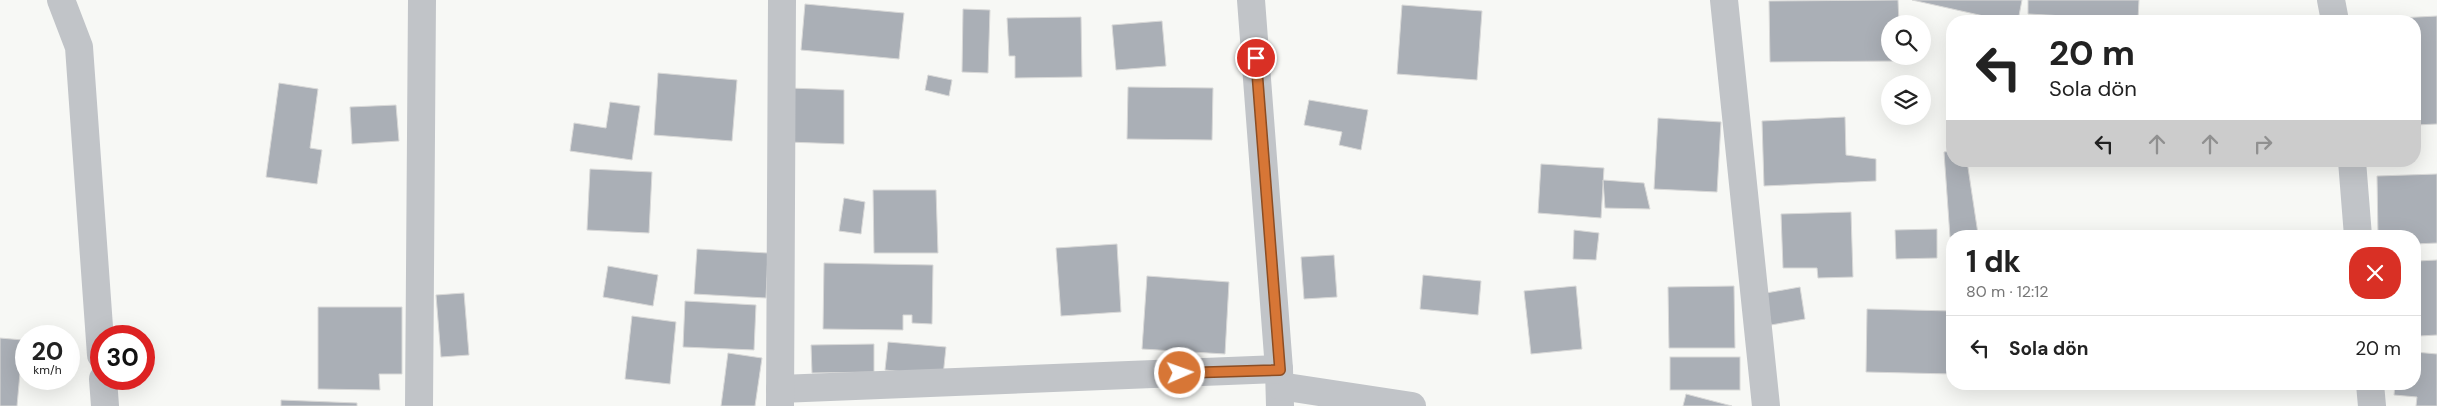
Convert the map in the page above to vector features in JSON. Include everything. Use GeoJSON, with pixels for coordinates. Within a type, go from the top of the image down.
{"type":"FeatureCollection","features":[{"type":"Feature","properties":{"kind":"street"},"geometry":{"type":"LineString","coordinates":[[61,0],[78,47],[99,325]]}},
{"type":"Feature","properties":{"kind":"street"},"geometry":{"type":"LineString","coordinates":[[419,406],[422,0]]}},
{"type":"Feature","properties":{"kind":"street"},"geometry":{"type":"LineString","coordinates":[[782,0],[780,398],[1280,387],[1412,406]]}},
{"type":"Feature","properties":{"kind":"street"},"geometry":{"type":"LineString","coordinates":[[1251,0],[1280,387]]}},
{"type":"Feature","properties":{"kind":"street"},"geometry":{"type":"LineString","coordinates":[[1724,0],[1766,406]]}},
{"type":"Feature","properties":{"kind":"street"},"geometry":{"type":"LineString","coordinates":[[2331,0],[2333,15]]}},
{"type":"Feature","properties":{"kind":"street"},"geometry":{"type":"LineString","coordinates":[[2352,167],[2358,230]]}},
{"type":"Feature","properties":{"kind":"street"},"geometry":{"type":"LineString","coordinates":[[104,390],[105,406]]}},
{"type":"Feature","properties":{"kind":"street"},"geometry":{"type":"LineString","coordinates":[[2371,390],[2372,406]]}},
{"type":"Feature","properties":{"kind":"building"},"geometry":{"type":"Polygon","coordinates":[[[1898,0],[1899,15],[1881,15],[1881,61],[1770,62],[1769,1],[1898,0]]]}},
{"type":"Feature","properties":{"kind":"building"},"geometry":{"type":"Polygon","coordinates":[[[1912,0],[2022,0],[2019,15],[1979,15],[1912,0]]]}},
{"type":"Feature","properties":{"kind":"building"},"geometry":{"type":"Polygon","coordinates":[[[2028,0],[2139,0],[2138,15],[2028,14],[2028,0]]]}},
{"type":"Feature","properties":{"kind":"building"},"geometry":{"type":"Polygon","coordinates":[[[805,4],[904,13],[899,59],[801,50],[805,4]]]}},
{"type":"Feature","properties":{"kind":"building"},"geometry":{"type":"Polygon","coordinates":[[[1402,5],[1482,11],[1477,80],[1397,74],[1402,5]]]}},
{"type":"Feature","properties":{"kind":"building"},"geometry":{"type":"Polygon","coordinates":[[[963,9],[990,10],[988,73],[962,72],[963,9]]]}},
{"type":"Feature","properties":{"kind":"building"},"geometry":{"type":"Polygon","coordinates":[[[2437,16],[2437,124],[2421,125],[2421,17],[2437,16]]]}},
{"type":"Feature","properties":{"kind":"building"},"geometry":{"type":"Polygon","coordinates":[[[1081,17],[1082,77],[1015,78],[1015,56],[1009,56],[1007,18],[1081,17]]]}},
{"type":"Feature","properties":{"kind":"building"},"geometry":{"type":"Polygon","coordinates":[[[1162,21],[1166,66],[1116,70],[1112,25],[1162,21]]]}},
{"type":"Feature","properties":{"kind":"building"},"geometry":{"type":"Polygon","coordinates":[[[658,73],[737,80],[732,141],[654,135],[658,73]]]}},
{"type":"Feature","properties":{"kind":"building"},"geometry":{"type":"Polygon","coordinates":[[[928,75],[952,80],[949,96],[925,90],[928,75]]]}},
{"type":"Feature","properties":{"kind":"building"},"geometry":{"type":"Polygon","coordinates":[[[279,83],[318,89],[310,148],[322,150],[317,184],[266,177],[279,83]]]}},
{"type":"Feature","properties":{"kind":"building"},"geometry":{"type":"Polygon","coordinates":[[[1128,87],[1213,88],[1212,140],[1127,139],[1128,87]]]}},
{"type":"Feature","properties":{"kind":"building"},"geometry":{"type":"Polygon","coordinates":[[[789,88],[844,90],[844,144],[787,142],[789,88]]]}},
{"type":"Feature","properties":{"kind":"building"},"geometry":{"type":"Polygon","coordinates":[[[1309,100],[1368,110],[1361,150],[1339,145],[1342,132],[1304,125],[1309,100]]]}},
{"type":"Feature","properties":{"kind":"building"},"geometry":{"type":"Polygon","coordinates":[[[610,102],[640,106],[632,160],[570,151],[574,123],[606,128],[610,102]]]}},
{"type":"Feature","properties":{"kind":"building"},"geometry":{"type":"Polygon","coordinates":[[[396,105],[399,141],[352,144],[350,107],[396,105]]]}},
{"type":"Feature","properties":{"kind":"building"},"geometry":{"type":"Polygon","coordinates":[[[1845,117],[1846,155],[1876,159],[1876,181],[1764,186],[1762,121],[1845,117]]]}},
{"type":"Feature","properties":{"kind":"building"},"geometry":{"type":"Polygon","coordinates":[[[1658,118],[1721,122],[1717,192],[1654,189],[1658,118]]]}},
{"type":"Feature","properties":{"kind":"building"},"geometry":{"type":"Polygon","coordinates":[[[1944,152],[1946,152],[1946,167],[1968,167],[1977,230],[1950,230],[1944,152]]]}},
{"type":"Feature","properties":{"kind":"building"},"geometry":{"type":"Polygon","coordinates":[[[1541,164],[1604,168],[1601,218],[1538,213],[1541,164]]]}},
{"type":"Feature","properties":{"kind":"building"},"geometry":{"type":"Polygon","coordinates":[[[590,169],[652,172],[649,233],[587,230],[590,169]]]}},
{"type":"Feature","properties":{"kind":"building"},"geometry":{"type":"Polygon","coordinates":[[[2437,174],[2437,243],[2421,244],[2421,230],[2378,230],[2377,176],[2437,174]]]}},
{"type":"Feature","properties":{"kind":"building"},"geometry":{"type":"Polygon","coordinates":[[[1603,180],[1644,183],[1650,209],[1605,208],[1603,180]]]}},
{"type":"Feature","properties":{"kind":"building"},"geometry":{"type":"Polygon","coordinates":[[[873,190],[936,190],[938,253],[874,253],[873,190]]]}},
{"type":"Feature","properties":{"kind":"building"},"geometry":{"type":"Polygon","coordinates":[[[844,198],[865,202],[861,234],[839,231],[844,198]]]}},
{"type":"Feature","properties":{"kind":"building"},"geometry":{"type":"Polygon","coordinates":[[[1851,212],[1853,277],[1818,278],[1817,268],[1783,268],[1781,214],[1851,212]]]}},
{"type":"Feature","properties":{"kind":"building"},"geometry":{"type":"Polygon","coordinates":[[[1937,229],[1937,258],[1896,259],[1895,230],[1937,229]]]}},
{"type":"Feature","properties":{"kind":"building"},"geometry":{"type":"Polygon","coordinates":[[[1574,230],[1599,233],[1596,260],[1573,259],[1574,230]]]}},
{"type":"Feature","properties":{"kind":"building"},"geometry":{"type":"Polygon","coordinates":[[[1117,244],[1121,312],[1061,316],[1056,248],[1117,244]]]}},
{"type":"Feature","properties":{"kind":"building"},"geometry":{"type":"Polygon","coordinates":[[[697,249],[768,253],[766,298],[694,294],[697,249]]]}},
{"type":"Feature","properties":{"kind":"building"},"geometry":{"type":"Polygon","coordinates":[[[1334,255],[1337,297],[1304,299],[1301,257],[1334,255]]]}},
{"type":"Feature","properties":{"kind":"building"},"geometry":{"type":"Polygon","coordinates":[[[2437,260],[2437,335],[2421,336],[2421,261],[2437,260]]]}},
{"type":"Feature","properties":{"kind":"building"},"geometry":{"type":"Polygon","coordinates":[[[824,263],[933,265],[932,324],[912,323],[912,315],[903,315],[903,330],[823,329],[824,263]]]}},
{"type":"Feature","properties":{"kind":"building"},"geometry":{"type":"Polygon","coordinates":[[[608,266],[658,275],[653,306],[603,297],[608,266]]]}},
{"type":"Feature","properties":{"kind":"building"},"geometry":{"type":"Polygon","coordinates":[[[1423,275],[1481,281],[1478,315],[1420,309],[1423,275]]]}},
{"type":"Feature","properties":{"kind":"building"},"geometry":{"type":"Polygon","coordinates":[[[1147,276],[1229,282],[1225,354],[1142,349],[1147,276]]]}},
{"type":"Feature","properties":{"kind":"building"},"geometry":{"type":"Polygon","coordinates":[[[1576,286],[1582,349],[1531,354],[1524,291],[1576,286]]]}},
{"type":"Feature","properties":{"kind":"building"},"geometry":{"type":"Polygon","coordinates":[[[1734,286],[1735,348],[1669,348],[1668,287],[1734,286]]]}},
{"type":"Feature","properties":{"kind":"building"},"geometry":{"type":"Polygon","coordinates":[[[1800,287],[1805,319],[1771,325],[1766,293],[1800,287]]]}},
{"type":"Feature","properties":{"kind":"building"},"geometry":{"type":"Polygon","coordinates":[[[464,293],[469,355],[441,357],[436,295],[464,293]]]}},
{"type":"Feature","properties":{"kind":"building"},"geometry":{"type":"Polygon","coordinates":[[[685,301],[756,305],[754,350],[683,347],[685,301]]]}},
{"type":"Feature","properties":{"kind":"building"},"geometry":{"type":"Polygon","coordinates":[[[318,307],[402,307],[402,374],[379,374],[380,390],[318,389],[318,307]]]}},
{"type":"Feature","properties":{"kind":"building"},"geometry":{"type":"Polygon","coordinates":[[[1867,309],[1946,311],[1946,374],[1866,372],[1867,309]]]}},
{"type":"Feature","properties":{"kind":"building"},"geometry":{"type":"Polygon","coordinates":[[[632,316],[676,322],[670,384],[625,379],[632,316]]]}},
{"type":"Feature","properties":{"kind":"building"},"geometry":{"type":"Polygon","coordinates":[[[0,338],[15,339],[15,390],[18,390],[17,406],[0,406],[0,338]]]}},
{"type":"Feature","properties":{"kind":"building"},"geometry":{"type":"Polygon","coordinates":[[[888,342],[946,347],[943,376],[885,370],[888,342]]]}},
{"type":"Feature","properties":{"kind":"building"},"geometry":{"type":"Polygon","coordinates":[[[874,344],[874,372],[812,373],[811,345],[874,344]]]}},
{"type":"Feature","properties":{"kind":"building"},"geometry":{"type":"Polygon","coordinates":[[[728,353],[762,358],[755,406],[721,406],[728,353]]]}},
{"type":"Feature","properties":{"kind":"building"},"geometry":{"type":"Polygon","coordinates":[[[2421,353],[2437,354],[2437,406],[2416,406],[2417,397],[2394,395],[2394,390],[2421,390],[2421,353]]]}},
{"type":"Feature","properties":{"kind":"building"},"geometry":{"type":"Polygon","coordinates":[[[1670,357],[1740,357],[1740,390],[1670,390],[1670,357]]]}},
{"type":"Feature","properties":{"kind":"building"},"geometry":{"type":"Polygon","coordinates":[[[1686,394],[1732,406],[1683,406],[1686,394]]]}},
{"type":"Feature","properties":{"kind":"building"},"geometry":{"type":"Polygon","coordinates":[[[281,400],[357,403],[357,406],[281,406],[281,400]]]}},
{"type":"Feature","properties":{"kind":"route"},"geometry":{"type":"LineString","coordinates":[[1180,373],[1280,370],[1256,58]]}}]}
